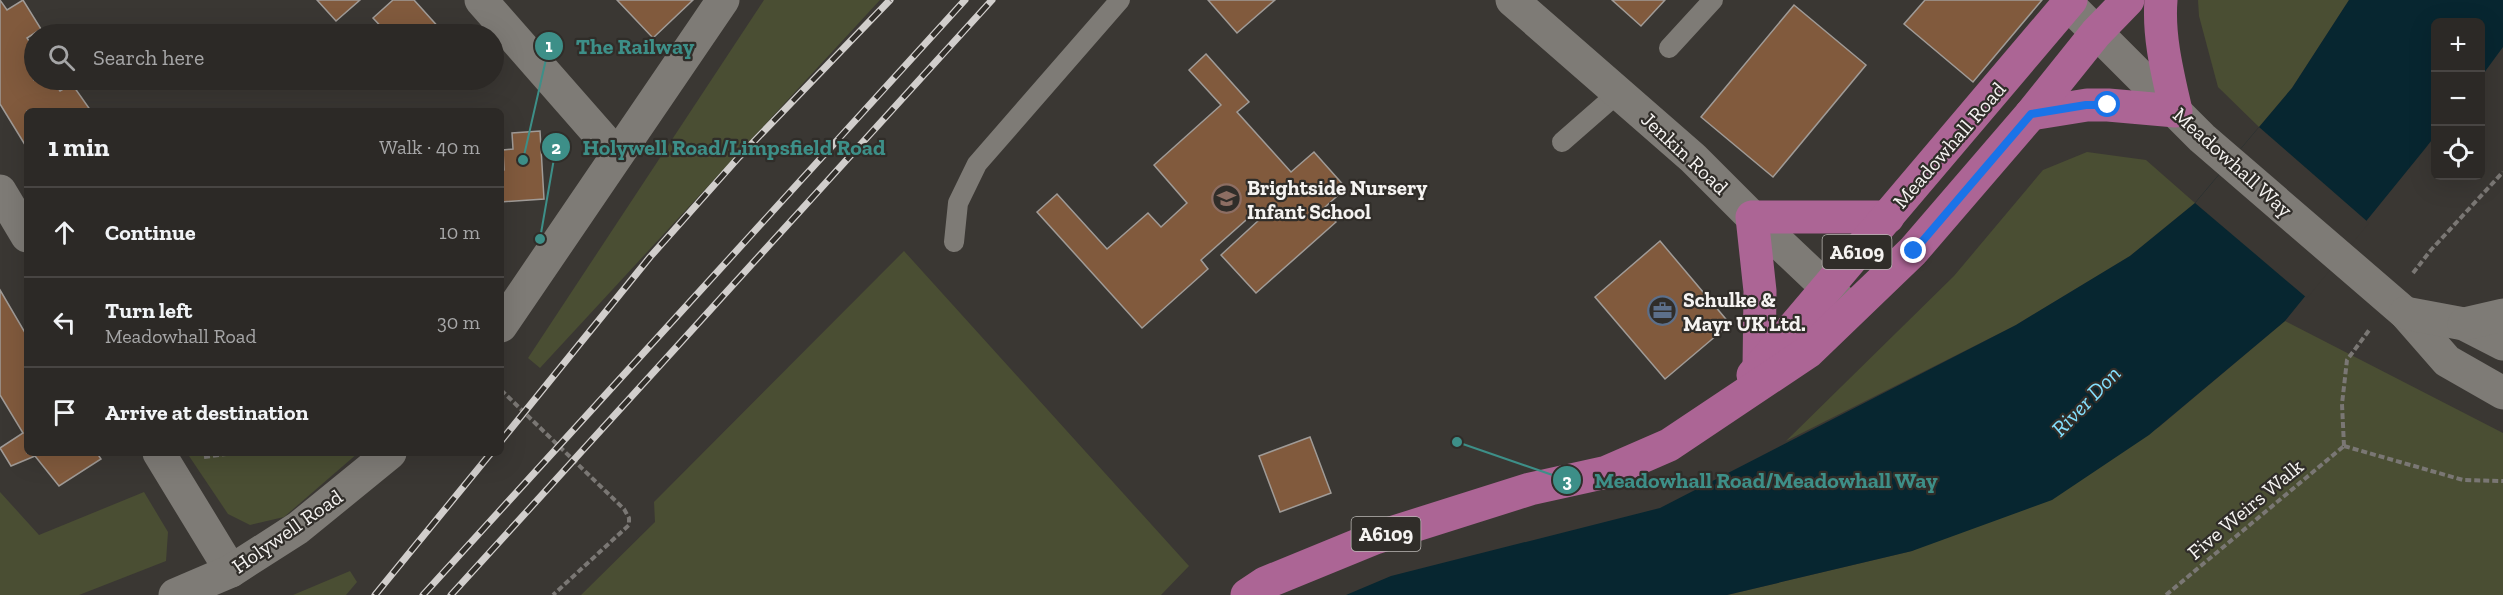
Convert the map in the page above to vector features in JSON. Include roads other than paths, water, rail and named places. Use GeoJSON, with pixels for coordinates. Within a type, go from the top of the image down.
{"type":"FeatureCollection","features":[{"type":"Feature","properties":{"kind":"main road","name":"Meadowhall Road"},"geometry":{"type":"LineString","coordinates":[[1247,595],[1265,583],[1375,538],[1530,489],[1607,471],[1669,445],[1733,400],[1808,352],[1853,312],[1914,251],[2031,114],[2096,33],[2128,0]]}},
{"type":"Feature","properties":{"kind":"main road"},"geometry":{"type":"LineString","coordinates":[[2031,114],[2086,105],[2176,111],[2164,58],[2160,14],[2162,0]]}},
{"type":"Feature","properties":{"kind":"main road","name":"Meadowhall Road"},"geometry":{"type":"LineString","coordinates":[[1733,400],[2070,2]]}},
{"type":"Feature","properties":{"kind":"main road"},"geometry":{"type":"LineString","coordinates":[[1759,368],[1760,291],[1752,217],[1888,217]]}},
{"type":"Feature","properties":{"kind":"street"},"geometry":{"type":"LineString","coordinates":[[481,0],[502,24]]}},
{"type":"Feature","properties":{"kind":"street"},"geometry":{"type":"LineString","coordinates":[[504,322],[723,0]]}},
{"type":"Feature","properties":{"kind":"street","name":"Jenkin Road"},"geometry":{"type":"LineString","coordinates":[[1512,0],[1693,158],[1853,312]]}},
{"type":"Feature","properties":{"kind":"street","name":"Meadowhall Way"},"geometry":{"type":"LineString","coordinates":[[2070,2],[2096,33],[2202,138],[2405,313],[2447,362],[2503,393]]}},
{"type":"Feature","properties":{"kind":"street"},"geometry":{"type":"LineString","coordinates":[[504,26],[617,155]]}},
{"type":"Feature","properties":{"kind":"street"},"geometry":{"type":"LineString","coordinates":[[0,191],[24,231]]}},
{"type":"Feature","properties":{"kind":"street"},"geometry":{"type":"LineString","coordinates":[[2405,313],[2464,324],[2503,344]]}},
{"type":"Feature","properties":{"kind":"street"},"geometry":{"type":"LineString","coordinates":[[2464,324],[2503,315]]}},
{"type":"Feature","properties":{"kind":"street"},"geometry":{"type":"LineString","coordinates":[[161,456],[231,572]]}},
{"type":"Feature","properties":{"kind":"street","name":"Holywell Road"},"geometry":{"type":"LineString","coordinates":[[175,595],[231,572],[298,528],[386,456]]}},
{"type":"Feature","properties":{"kind":"lane"},"geometry":{"type":"LineString","coordinates":[[954,242],[958,203],[977,164],[1120,0]]}},
{"type":"Feature","properties":{"kind":"lane"},"geometry":{"type":"LineString","coordinates":[[1669,48],[1713,0]]}},
{"type":"Feature","properties":{"kind":"lane"},"geometry":{"type":"LineString","coordinates":[[1562,142],[1618,93]]}},
{"type":"Feature","properties":{"kind":"water","name":"River Don"},"geometry":{"type":"Polygon","coordinates":[[[2349,0],[2503,0],[2503,47],[2485,72],[2485,18],[2431,18],[2431,141],[2285,321],[2149,435],[2052,500],[1912,551],[1727,595],[1346,595],[1391,576],[1660,508],[2016,325],[2130,256],[2195,203],[2292,88],[2349,0]]]}},
{"type":"Feature","properties":{"kind":"railway"},"geometry":{"type":"LineString","coordinates":[[504,437],[650,257],[739,157],[890,0]]}},
{"type":"Feature","properties":{"kind":"railway"},"geometry":{"type":"LineString","coordinates":[[423,595],[965,0]]}},
{"type":"Feature","properties":{"kind":"railway"},"geometry":{"type":"LineString","coordinates":[[451,595],[992,0]]}},
{"type":"Feature","properties":{"kind":"railway"},"geometry":{"type":"LineString","coordinates":[[375,595],[489,456]]}},
{"type":"Feature","properties":{"kind":"place","name":"The Railway"},"geometry":{"type":"Point","coordinates":[523,160]}},
{"type":"Feature","properties":{"kind":"place","name":"Brightside Nursery Infant School"},"geometry":{"type":"Point","coordinates":[1226,199]}},
{"type":"Feature","properties":{"kind":"place","name":"Holywell Road/Limpsfield Road"},"geometry":{"type":"Point","coordinates":[540,239]}},
{"type":"Feature","properties":{"kind":"place","name":"Schulke & Mayr UK Ltd."},"geometry":{"type":"Point","coordinates":[1662,311]}},
{"type":"Feature","properties":{"kind":"place","name":"Meadowhall Road/Meadowhall Way"},"geometry":{"type":"Point","coordinates":[1457,442]}}]}
